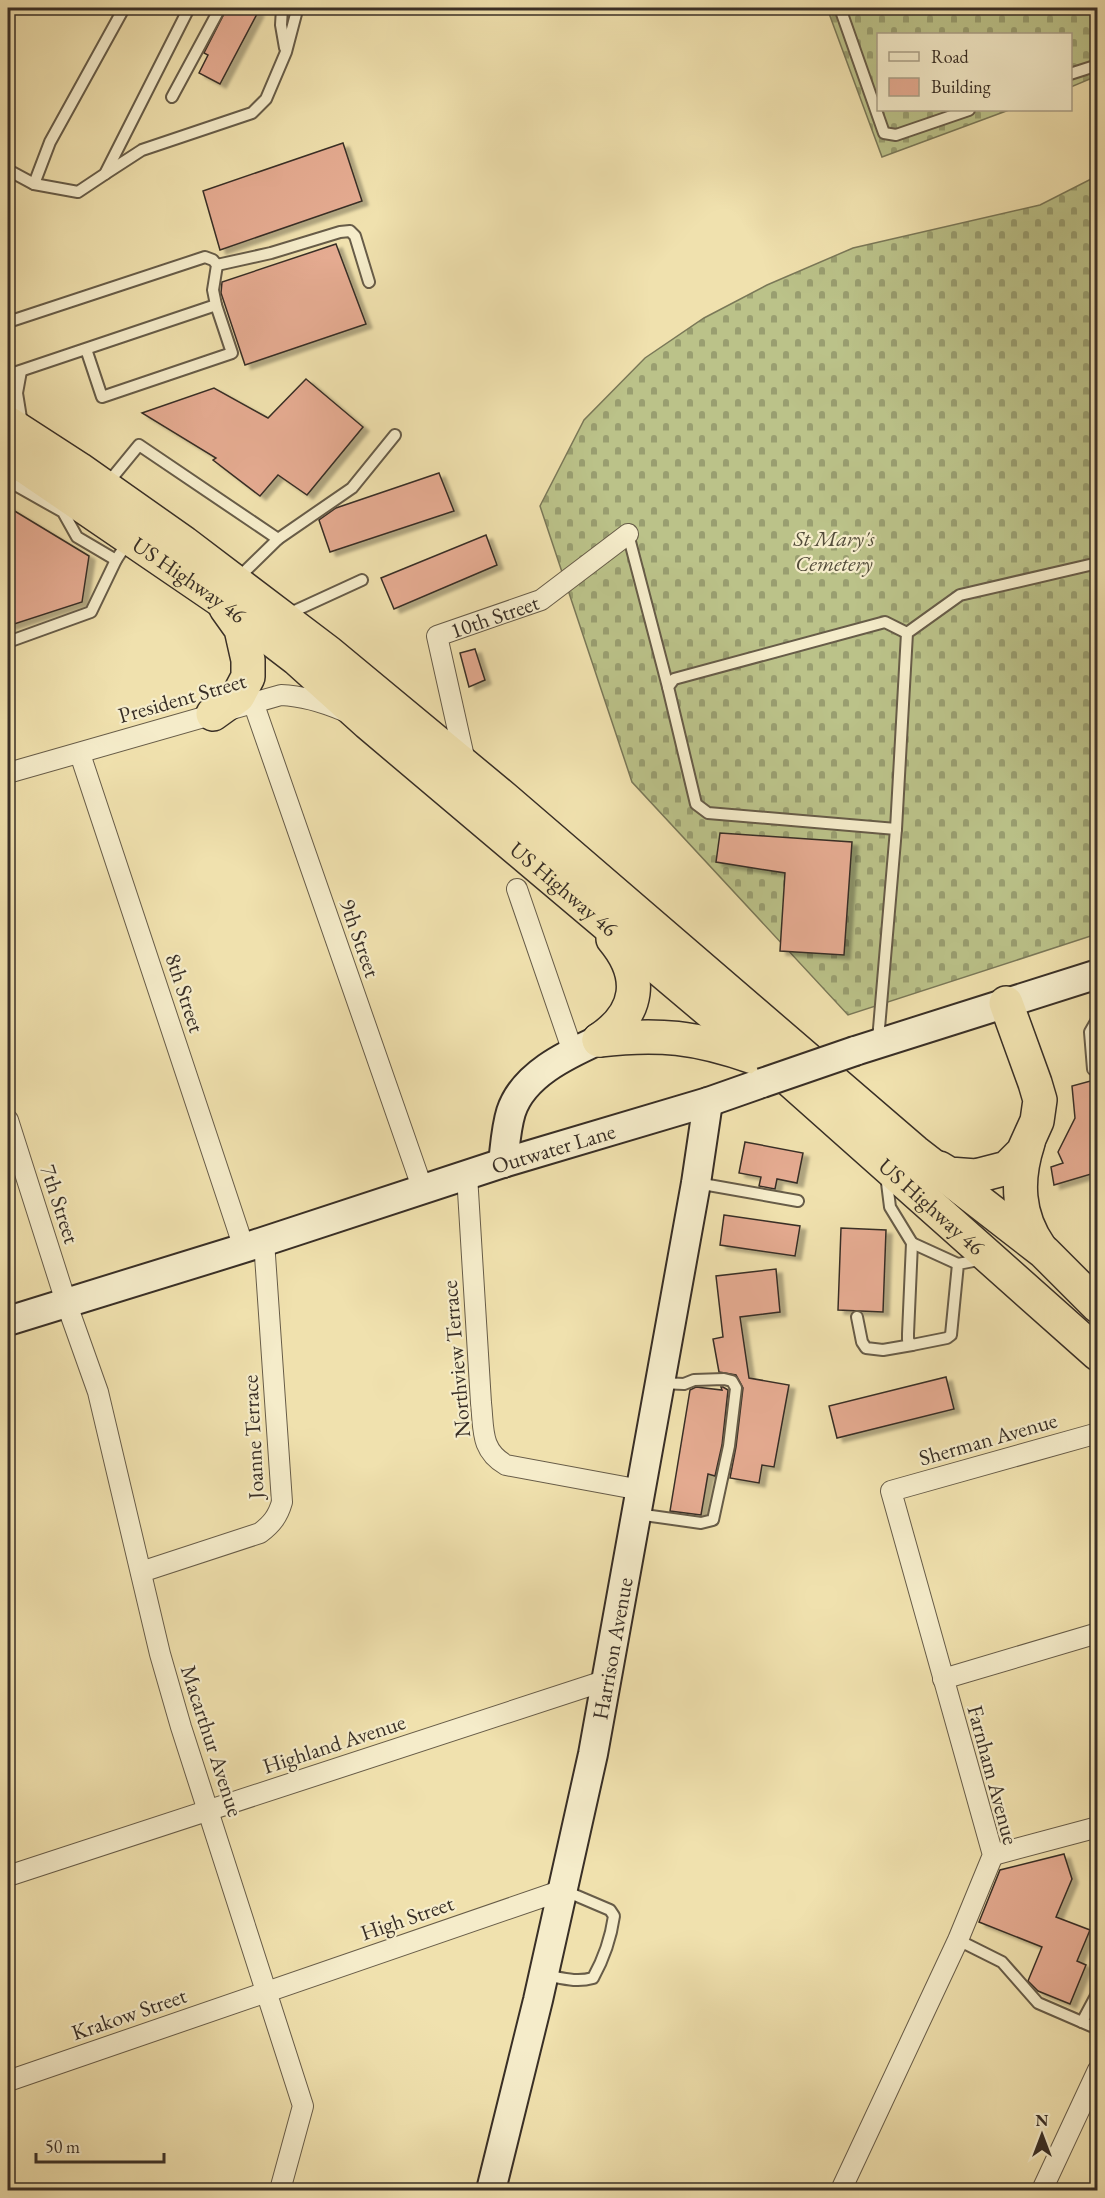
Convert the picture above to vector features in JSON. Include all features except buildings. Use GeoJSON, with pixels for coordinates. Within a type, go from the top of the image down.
{"type":"FeatureCollection","features":[{"type":"Feature","properties":{"kind":"highway","name":"US Highway 46"},"geometry":{"type":"LineString","coordinates":[[17,459],[104,487],[227,590],[297,659],[368,723],[591,912],[767,1074],[886,1165],[1098,1354]]}},
{"type":"Feature","properties":{"kind":"highway","name":"US Highway 46"},"geometry":{"type":"LineString","coordinates":[[17,459],[123,549],[227,590],[282,617],[329,653],[466,766],[915,1152],[1044,1252],[1098,1306]]}},
{"type":"Feature","properties":{"kind":"highway"},"geometry":{"type":"LineString","coordinates":[[213,714],[238,696],[248,677],[248,660],[241,629],[227,590]]}},
{"type":"Feature","properties":{"kind":"highway"},"geometry":{"type":"LineString","coordinates":[[586,1046],[614,1030],[632,1002],[634,986],[632,969],[625,953],[591,912]]}},
{"type":"Feature","properties":{"kind":"highway"},"geometry":{"type":"LineString","coordinates":[[1006,1004],[1040,1100],[1037,1121],[1022,1166],[1020,1194],[1027,1225],[1044,1252]]}},
{"type":"Feature","properties":{"kind":"highway"},"geometry":{"type":"LineString","coordinates":[[586,1046],[638,1036],[681,1038],[718,1045],[767,1074]]}},
{"type":"Feature","properties":{"kind":"highway"},"geometry":{"type":"LineString","coordinates":[[915,1152],[949,1174],[976,1176],[1007,1168],[1018,1159],[1029,1141]]}},
{"type":"Feature","properties":{"kind":"street","name":"10th Street"},"geometry":{"type":"LineString","coordinates":[[466,766],[437,636],[541,600],[628,534]]}},
{"type":"Feature","properties":{"kind":"street","name":"President Street"},"geometry":{"type":"LineString","coordinates":[[8,773],[281,695],[302,696],[329,704],[368,723]]}},
{"type":"Feature","properties":{"kind":"street","name":"9th Street"},"geometry":{"type":"LineString","coordinates":[[252,702],[423,1190]]}},
{"type":"Feature","properties":{"kind":"street","name":"8th Street"},"geometry":{"type":"LineString","coordinates":[[80,754],[254,1245]]}},
{"type":"Feature","properties":{"kind":"street"},"geometry":{"type":"LineString","coordinates":[[503,1163],[511,1111],[530,1081],[586,1046],[517,889]]}},
{"type":"Feature","properties":{"kind":"street","name":"Outwater Lane"},"geometry":{"type":"LineString","coordinates":[[8,1321],[254,1245],[503,1163],[708,1102],[767,1074],[867,1047],[1098,974]]}},
{"type":"Feature","properties":{"kind":"street","name":"Harrison Avenue"},"geometry":{"type":"LineString","coordinates":[[491,2190],[544,1974],[593,1754],[696,1183],[708,1102]]}},
{"type":"Feature","properties":{"kind":"street","name":"7th Street"},"geometry":{"type":"LineString","coordinates":[[8,1120],[66,1302]]}},
{"type":"Feature","properties":{"kind":"street","name":"Northview Terrace"},"geometry":{"type":"LineString","coordinates":[[467,1175],[482,1402],[485,1439],[489,1451],[506,1465],[639,1502]]}},
{"type":"Feature","properties":{"kind":"street","name":"Joanne Terrace"},"geometry":{"type":"LineString","coordinates":[[141,1572],[260,1533],[272,1524],[279,1514],[282,1502],[254,1245]]}},
{"type":"Feature","properties":{"kind":"street","name":"Macarthur Avenue"},"geometry":{"type":"LineString","coordinates":[[66,1302],[98,1392],[160,1654],[303,2106],[280,2190]]}},
{"type":"Feature","properties":{"kind":"street","name":"Sherman Avenue"},"geometry":{"type":"LineString","coordinates":[[891,1491],[1098,1433]]}},
{"type":"Feature","properties":{"kind":"street","name":"Farnham Avenue"},"geometry":{"type":"LineString","coordinates":[[841,2190],[958,1940],[993,1855],[891,1491]]}},
{"type":"Feature","properties":{"kind":"street"},"geometry":{"type":"LineString","coordinates":[[943,1679],[1098,1633]]}},
{"type":"Feature","properties":{"kind":"street","name":"Highland Avenue"},"geometry":{"type":"LineString","coordinates":[[8,1876],[607,1680]]}},
{"type":"Feature","properties":{"kind":"street"},"geometry":{"type":"LineString","coordinates":[[993,1855],[1098,1827]]}},
{"type":"Feature","properties":{"kind":"street","name":"High Street"},"geometry":{"type":"LineString","coordinates":[[267,1992],[563,1890]]}},
{"type":"Feature","properties":{"kind":"street","name":"Krakow Street"},"geometry":{"type":"LineString","coordinates":[[8,2080],[267,1992]]}},
{"type":"Feature","properties":{"kind":"street"},"geometry":{"type":"LineString","coordinates":[[1042,2190],[1098,2070]]}},
{"type":"Feature","properties":{"kind":"lane"},"geometry":{"type":"LineString","coordinates":[[34,184],[50,142],[124,8]]}},
{"type":"Feature","properties":{"kind":"lane"},"geometry":{"type":"LineString","coordinates":[[105,174],[189,8]]}},
{"type":"Feature","properties":{"kind":"lane"},"geometry":{"type":"LineString","coordinates":[[171,97],[220,8]]}},
{"type":"Feature","properties":{"kind":"lane"},"geometry":{"type":"LineString","coordinates":[[282,8],[281,25],[286,51]]}},
{"type":"Feature","properties":{"kind":"lane"},"geometry":{"type":"LineString","coordinates":[[8,170],[34,184],[78,192],[142,150],[252,113],[266,99],[286,51],[296,14],[294,8]]}},
{"type":"Feature","properties":{"kind":"lane"},"geometry":{"type":"LineString","coordinates":[[840,8],[884,133],[896,135],[966,111]]}},
{"type":"Feature","properties":{"kind":"lane"},"geometry":{"type":"LineString","coordinates":[[1072,74],[1098,65]]}},
{"type":"Feature","properties":{"kind":"lane"},"geometry":{"type":"LineString","coordinates":[[217,265],[350,231],[355,236],[369,282]]}},
{"type":"Feature","properties":{"kind":"lane"},"geometry":{"type":"LineString","coordinates":[[8,322],[205,257],[213,260],[217,265],[213,290],[232,353],[102,397],[86,350]]}},
{"type":"Feature","properties":{"kind":"lane"},"geometry":{"type":"LineString","coordinates":[[8,375],[216,305]]}},
{"type":"Feature","properties":{"kind":"lane"},"geometry":{"type":"LineString","coordinates":[[17,459],[16,393],[21,371]]}},
{"type":"Feature","properties":{"kind":"lane"},"geometry":{"type":"LineString","coordinates":[[227,590],[278,539],[352,488],[395,435]]}},
{"type":"Feature","properties":{"kind":"lane"},"geometry":{"type":"LineString","coordinates":[[104,487],[139,445],[278,539]]}},
{"type":"Feature","properties":{"kind":"lane"},"geometry":{"type":"LineString","coordinates":[[628,534],[696,804],[708,813],[896,829]]}},
{"type":"Feature","properties":{"kind":"lane"},"geometry":{"type":"LineString","coordinates":[[8,642],[91,612],[123,549]]}},
{"type":"Feature","properties":{"kind":"lane"},"geometry":{"type":"LineString","coordinates":[[907,633],[960,595],[1098,563]]}},
{"type":"Feature","properties":{"kind":"lane"},"geometry":{"type":"LineString","coordinates":[[282,617],[362,580]]}},
{"type":"Feature","properties":{"kind":"lane"},"geometry":{"type":"LineString","coordinates":[[668,687],[674,679],[885,622],[907,633]]}},
{"type":"Feature","properties":{"kind":"lane"},"geometry":{"type":"LineString","coordinates":[[867,1047],[896,829],[907,633]]}},
{"type":"Feature","properties":{"kind":"lane"},"geometry":{"type":"LineString","coordinates":[[1098,1018],[1090,1032],[1093,1069],[1098,1069]]}},
{"type":"Feature","properties":{"kind":"lane"},"geometry":{"type":"LineString","coordinates":[[886,1165],[888,1201],[912,1243],[958,1264],[990,1258]]}},
{"type":"Feature","properties":{"kind":"lane"},"geometry":{"type":"LineString","coordinates":[[696,1183],[798,1202]]}},
{"type":"Feature","properties":{"kind":"lane"},"geometry":{"type":"LineString","coordinates":[[912,1243],[908,1334],[908,1340],[912,1345]]}},
{"type":"Feature","properties":{"kind":"lane"},"geometry":{"type":"LineString","coordinates":[[857,1317],[862,1342],[866,1348],[883,1350],[947,1338],[951,1335],[958,1264]]}},
{"type":"Feature","properties":{"kind":"lane"},"geometry":{"type":"LineString","coordinates":[[639,1502],[701,1523],[713,1520],[729,1446],[736,1389],[732,1382],[694,1380],[684,1384],[660,1383]]}},
{"type":"Feature","properties":{"kind":"lane"},"geometry":{"type":"LineString","coordinates":[[544,1974],[582,1981],[593,1978],[599,1968],[613,1926],[614,1916],[610,1910],[563,1890]]}},
{"type":"Feature","properties":{"kind":"lane"},"geometry":{"type":"LineString","coordinates":[[958,1940],[1002,1962],[1038,2003],[1098,2029]]}},
{"type":"Feature","properties":{"kind":"lane"},"geometry":{"type":"LineString","coordinates":[[1082,2022],[1098,1992]]}},
{"type":"Feature","properties":{"kind":"green space"},"geometry":{"type":"Polygon","coordinates":[[[827,8],[1097,8],[1097,76],[1072,87],[1072,33],[877,33],[877,111],[1006,111],[882,157],[827,8]]]}},
{"type":"Feature","properties":{"kind":"green space","name":"St Mary's Cemetery"},"geometry":{"type":"Polygon","coordinates":[[[1097,176],[1097,934],[848,1015],[632,782],[540,506],[584,420],[645,358],[704,318],[767,285],[853,248],[1040,205],[1097,176]]]}}]}
